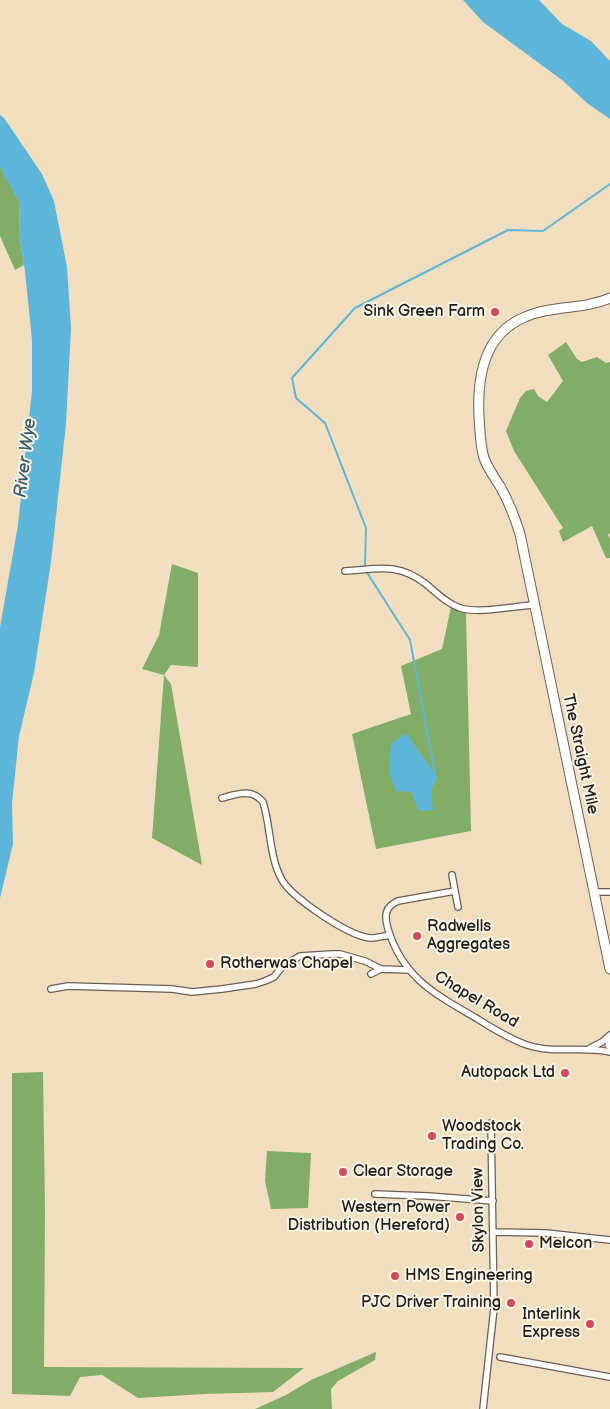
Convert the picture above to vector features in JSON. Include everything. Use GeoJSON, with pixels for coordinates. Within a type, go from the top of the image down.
{"type":"FeatureCollection","features":[{"type":"Feature","properties":{"kind":"main road","name":"The Straight Mile"},"geometry":{"type":"LineString","coordinates":[[610,298],[591,304],[551,309],[525,317],[502,331],[493,341],[483,363],[478,393],[481,446],[486,462],[506,498],[517,525],[610,969]]}},
{"type":"Feature","properties":{"kind":"main road"},"geometry":{"type":"LineString","coordinates":[[610,1036],[610,1045]]}},
{"type":"Feature","properties":{"kind":"street"},"geometry":{"type":"LineString","coordinates":[[345,571],[388,568],[406,571],[426,584],[440,597],[460,608],[473,610],[534,604]]}},
{"type":"Feature","properties":{"kind":"street"},"geometry":{"type":"LineString","coordinates":[[222,798],[249,793],[255,794],[263,802],[282,880],[297,898],[326,918],[363,936],[370,938],[390,935]]}},
{"type":"Feature","properties":{"kind":"street"},"geometry":{"type":"LineString","coordinates":[[452,875],[458,907]]}},
{"type":"Feature","properties":{"kind":"street","name":"Chapel Road"},"geometry":{"type":"LineString","coordinates":[[454,891],[398,901],[390,905],[385,915],[394,946],[409,970],[424,987],[502,1034],[526,1045],[553,1050],[585,1049],[610,1052]]}},
{"type":"Feature","properties":{"kind":"street"},"geometry":{"type":"LineString","coordinates":[[594,892],[610,892]]}},
{"type":"Feature","properties":{"kind":"street"},"geometry":{"type":"LineString","coordinates":[[51,989],[78,986],[172,989],[192,992],[256,984],[274,976],[282,967],[300,956],[340,954],[382,969],[409,970]]}},
{"type":"Feature","properties":{"kind":"street"},"geometry":{"type":"LineString","coordinates":[[371,974],[382,969]]}},
{"type":"Feature","properties":{"kind":"street","name":"Chapel Road"},"geometry":{"type":"LineString","coordinates":[[585,1049],[597,1045],[610,1036]]}},
{"type":"Feature","properties":{"kind":"street","name":"Skylon View"},"geometry":{"type":"LineString","coordinates":[[483,1409],[494,1308],[491,1124]]}},
{"type":"Feature","properties":{"kind":"street"},"geometry":{"type":"LineString","coordinates":[[375,1194],[493,1201]]}},
{"type":"Feature","properties":{"kind":"street"},"geometry":{"type":"LineString","coordinates":[[494,1232],[546,1233],[610,1240]]}},
{"type":"Feature","properties":{"kind":"street"},"geometry":{"type":"LineString","coordinates":[[500,1357],[610,1377]]}},
{"type":"Feature","properties":{"kind":"green space"},"geometry":{"type":"Polygon","coordinates":[[[0,166],[19,201],[20,240],[24,265],[15,270],[0,236],[0,166]]]}},
{"type":"Feature","properties":{"kind":"green space"},"geometry":{"type":"Polygon","coordinates":[[[566,342],[577,359],[582,362],[597,357],[606,363],[610,362],[610,533],[608,535],[610,539],[610,558],[606,558],[592,526],[563,542],[559,531],[563,528],[514,451],[506,431],[520,398],[526,391],[534,389],[538,396],[547,402],[563,381],[548,355],[566,342]]]}},
{"type":"Feature","properties":{"kind":"green space"},"geometry":{"type":"Polygon","coordinates":[[[172,564],[198,573],[198,667],[171,665],[164,675],[142,669],[159,635],[172,564]]]}},
{"type":"Feature","properties":{"kind":"green space"},"geometry":{"type":"Polygon","coordinates":[[[451,607],[466,613],[471,831],[376,849],[352,734],[411,714],[401,666],[442,649],[451,607]]]}},
{"type":"Feature","properties":{"kind":"green space"},"geometry":{"type":"Polygon","coordinates":[[[164,675],[171,684],[202,865],[152,838],[164,675]]]}},
{"type":"Feature","properties":{"kind":"green space"},"geometry":{"type":"Polygon","coordinates":[[[43,1072],[45,1209],[44,1367],[304,1368],[273,1392],[138,1398],[102,1375],[80,1377],[70,1396],[12,1394],[12,1073],[43,1072]]]}},
{"type":"Feature","properties":{"kind":"green space"},"geometry":{"type":"Polygon","coordinates":[[[267,1151],[311,1153],[308,1208],[271,1209],[265,1181],[267,1151]]]}},
{"type":"Feature","properties":{"kind":"green space"},"geometry":{"type":"Polygon","coordinates":[[[376,1352],[375,1360],[338,1381],[331,1389],[332,1409],[255,1409],[286,1395],[311,1380],[376,1352]]]}},
{"type":"Feature","properties":{"kind":"water"},"geometry":{"type":"Polygon","coordinates":[[[463,0],[539,0],[562,24],[591,41],[610,61],[610,119],[587,103],[562,80],[483,22],[463,0]]]}},
{"type":"Feature","properties":{"kind":"water","name":"River Wye"},"geometry":{"type":"Polygon","coordinates":[[[0,115],[4,118],[42,174],[54,201],[67,267],[71,328],[66,424],[51,562],[34,673],[19,736],[12,803],[13,844],[0,898],[0,627],[18,525],[32,390],[32,340],[20,240],[19,201],[0,167],[0,115]]]}},
{"type":"Feature","properties":{"kind":"water"},"geometry":{"type":"Polygon","coordinates":[[[406,733],[437,777],[431,792],[433,810],[419,811],[411,792],[396,791],[389,773],[391,744],[406,733]]]}},
{"type":"Feature","properties":{"kind":"waterway"},"geometry":{"type":"LineString","coordinates":[[365,565],[366,528],[325,423],[296,398],[292,378],[355,308],[508,230],[543,231],[610,184]]}},
{"type":"Feature","properties":{"kind":"waterway"},"geometry":{"type":"LineString","coordinates":[[366,571],[410,640],[435,774]]}},
{"type":"Feature","properties":{"kind":"place","name":"Sink Green Farm"},"geometry":{"type":"Point","coordinates":[495,312]}},
{"type":"Feature","properties":{"kind":"place","name":"Radwells Aggregates"},"geometry":{"type":"Point","coordinates":[417,936]}},
{"type":"Feature","properties":{"kind":"place","name":"Rotherwas Chapel"},"geometry":{"type":"Point","coordinates":[210,964]}},
{"type":"Feature","properties":{"kind":"place","name":"Autopack Ltd"},"geometry":{"type":"Point","coordinates":[565,1073]}},
{"type":"Feature","properties":{"kind":"place","name":"Woodstock Trading Co."},"geometry":{"type":"Point","coordinates":[432,1136]}},
{"type":"Feature","properties":{"kind":"place","name":"Clear Storage"},"geometry":{"type":"Point","coordinates":[343,1172]}},
{"type":"Feature","properties":{"kind":"place","name":"Western Power Distribution (Hereford)"},"geometry":{"type":"Point","coordinates":[460,1217]}},
{"type":"Feature","properties":{"kind":"place","name":"Melcon"},"geometry":{"type":"Point","coordinates":[529,1244]}},
{"type":"Feature","properties":{"kind":"place","name":"HMS Engineering"},"geometry":{"type":"Point","coordinates":[395,1276]}},
{"type":"Feature","properties":{"kind":"place","name":"PJC Driver Training"},"geometry":{"type":"Point","coordinates":[511,1303]}},
{"type":"Feature","properties":{"kind":"place","name":"Interlink Express"},"geometry":{"type":"Point","coordinates":[590,1324]}}]}
